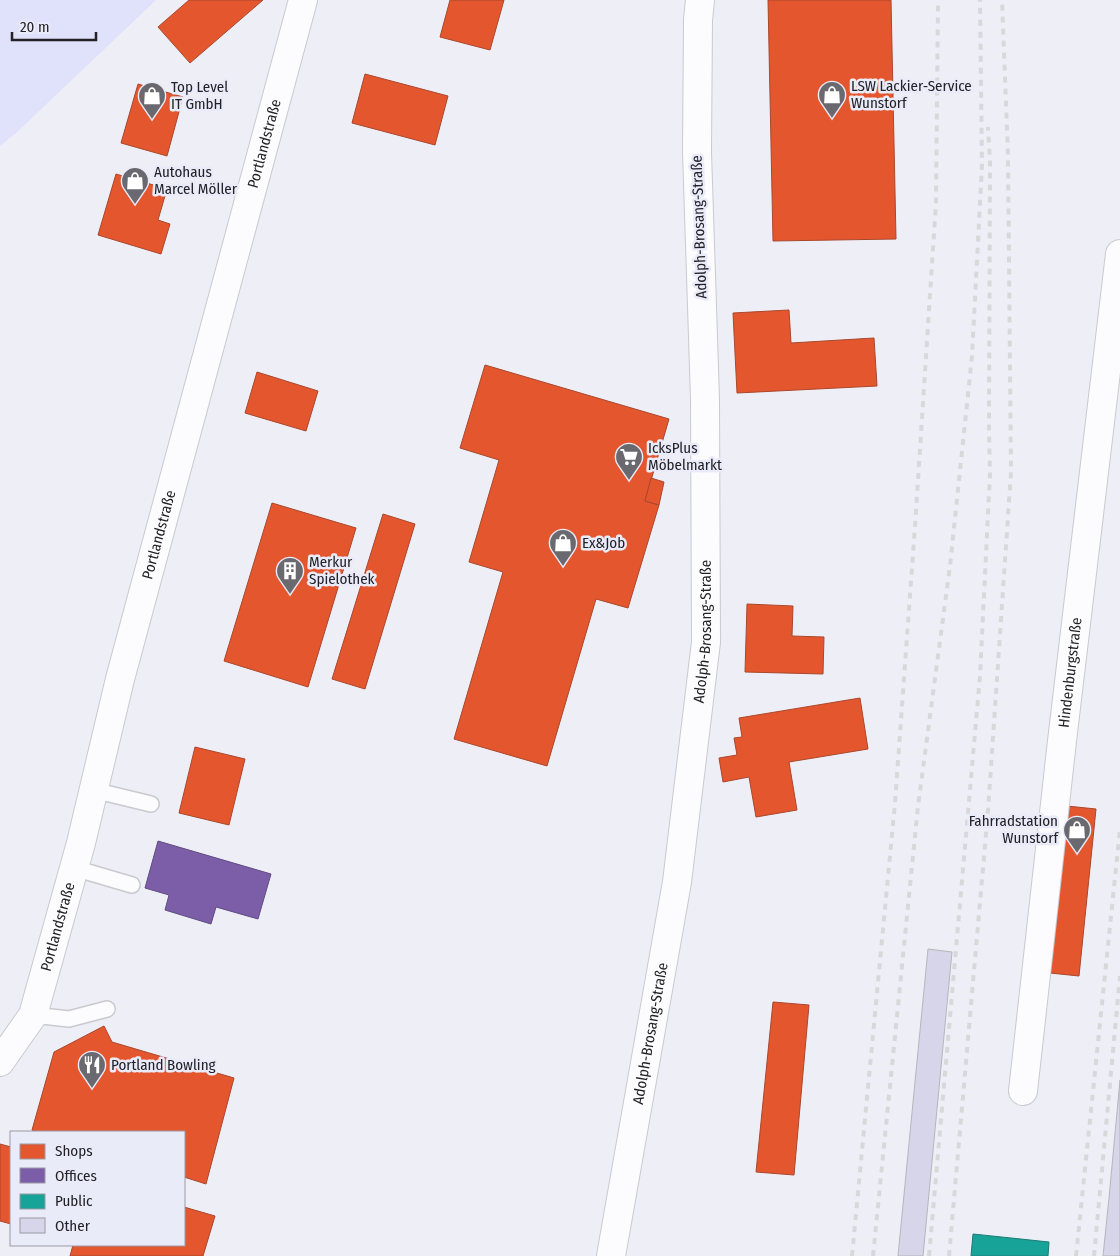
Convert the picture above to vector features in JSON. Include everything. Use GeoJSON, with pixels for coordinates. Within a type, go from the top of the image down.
{"type":"FeatureCollection","features":[{"type":"Feature","properties":{"kind":"street","name":"Portlandstraße"},"geometry":{"type":"LineString","coordinates":[[0,1062],[33,1015],[74,868],[122,669],[302,0]]}},
{"type":"Feature","properties":{"kind":"street","name":"Adolph-Brosang-Straße"},"geometry":{"type":"LineString","coordinates":[[611,1256],[678,882],[706,642],[705,399],[697,152],[698,20],[700,0]]}},
{"type":"Feature","properties":{"kind":"street","name":"Hindenburgstraße"},"geometry":{"type":"LineString","coordinates":[[1023,1091],[1120,254]]}},
{"type":"Feature","properties":{"kind":"lane"},"geometry":{"type":"LineString","coordinates":[[93,790],[152,804]]}},
{"type":"Feature","properties":{"kind":"lane"},"geometry":{"type":"LineString","coordinates":[[74,868],[132,885]]}},
{"type":"Feature","properties":{"kind":"lane"},"geometry":{"type":"LineString","coordinates":[[33,1015],[69,1019],[107,1009]]}},
{"type":"Feature","properties":{"kind":"shaded area"},"geometry":{"type":"Polygon","coordinates":[[[0,0],[156,0],[0,146],[0,0]]]}},
{"type":"Feature","properties":{"kind":"building: Shops"},"geometry":{"type":"Polygon","coordinates":[[[189,0],[263,0],[190,63],[158,27],[189,0]]]}},
{"type":"Feature","properties":{"kind":"building: Shops"},"geometry":{"type":"Polygon","coordinates":[[[450,0],[504,0],[490,50],[440,37],[450,0]]]}},
{"type":"Feature","properties":{"kind":"building: Shops","name":"LSW Lackier-Service Wunstorf"},"geometry":{"type":"Polygon","coordinates":[[[768,0],[891,0],[896,239],[773,241],[768,0]]]}},
{"type":"Feature","properties":{"kind":"building: Shops"},"geometry":{"type":"Polygon","coordinates":[[[365,74],[448,96],[435,145],[352,123],[365,74]]]}},
{"type":"Feature","properties":{"kind":"building: Shops","name":"Top Level IT GmbH"},"geometry":{"type":"Polygon","coordinates":[[[138,84],[183,97],[167,156],[121,143],[138,84]]]}},
{"type":"Feature","properties":{"kind":"building: Shops","name":"Autohaus Marcel Möller"},"geometry":{"type":"Polygon","coordinates":[[[116,174],[167,189],[158,220],[170,224],[161,254],[98,235],[116,174]]]}},
{"type":"Feature","properties":{"kind":"building: Shops"},"geometry":{"type":"Polygon","coordinates":[[[789,310],[791,343],[874,338],[877,386],[737,393],[733,313],[789,310]]]}},
{"type":"Feature","properties":{"kind":"building: Shops","name":"Ex&Job"},"geometry":{"type":"Polygon","coordinates":[[[485,365],[669,419],[645,501],[659,505],[628,608],[596,599],[547,766],[454,739],[503,572],[469,562],[499,460],[460,448],[485,365]]]}},
{"type":"Feature","properties":{"kind":"building: Shops"},"geometry":{"type":"Polygon","coordinates":[[[257,372],[318,391],[306,431],[245,413],[257,372]]]}},
{"type":"Feature","properties":{"kind":"building: Shops"},"geometry":{"type":"Polygon","coordinates":[[[651,478],[664,482],[659,505],[645,501],[651,478]]]}},
{"type":"Feature","properties":{"kind":"building: Shops","name":"Merkur Spielothek"},"geometry":{"type":"Polygon","coordinates":[[[272,503],[356,528],[308,687],[224,661],[272,503]]]}},
{"type":"Feature","properties":{"kind":"building: Shops"},"geometry":{"type":"Polygon","coordinates":[[[383,514],[415,524],[365,689],[332,679],[383,514]]]}},
{"type":"Feature","properties":{"kind":"building: Shops"},"geometry":{"type":"Polygon","coordinates":[[[747,604],[793,606],[792,636],[824,637],[823,674],[745,672],[747,604]]]}},
{"type":"Feature","properties":{"kind":"building: Shops"},"geometry":{"type":"Polygon","coordinates":[[[860,698],[868,749],[789,762],[797,810],[756,817],[749,777],[723,782],[719,758],[737,755],[734,738],[742,737],[739,718],[860,698]]]}},
{"type":"Feature","properties":{"kind":"building: Shops"},"geometry":{"type":"Polygon","coordinates":[[[195,747],[245,759],[229,825],[179,813],[195,747]]]}},
{"type":"Feature","properties":{"kind":"building: Shops","name":"Fahrradstation Wunstorf"},"geometry":{"type":"Polygon","coordinates":[[[1067,806],[1096,809],[1079,976],[1050,973],[1067,806]]]}},
{"type":"Feature","properties":{"kind":"building: Shops"},"geometry":{"type":"Polygon","coordinates":[[[773,1002],[809,1005],[794,1175],[756,1172],[773,1002]]]}},
{"type":"Feature","properties":{"kind":"building: Shops"},"geometry":{"type":"Polygon","coordinates":[[[104,1026],[112,1042],[234,1078],[206,1184],[185,1177],[185,1131],[32,1130],[54,1052],[104,1026]]]}},
{"type":"Feature","properties":{"kind":"building: Shops"},"geometry":{"type":"Polygon","coordinates":[[[0,1144],[10,1147],[10,1224],[0,1221],[0,1144]]]}},
{"type":"Feature","properties":{"kind":"building: Shops"},"geometry":{"type":"Polygon","coordinates":[[[185,1207],[215,1216],[203,1256],[70,1256],[73,1246],[185,1246],[185,1207]]]}},
{"type":"Feature","properties":{"kind":"building: Offices"},"geometry":{"type":"Polygon","coordinates":[[[158,841],[271,874],[258,919],[216,907],[211,924],[165,910],[169,895],[145,888],[158,841]]]}},
{"type":"Feature","properties":{"kind":"building: Public"},"geometry":{"type":"Polygon","coordinates":[[[973,1234],[1049,1242],[1048,1256],[971,1256],[973,1234]]]}},
{"type":"Feature","properties":{"kind":"building: Other"},"geometry":{"type":"Polygon","coordinates":[[[928,949],[952,952],[923,1256],[898,1256],[928,949]]]}},
{"type":"Feature","properties":{"kind":"building: Other"},"geometry":{"type":"Polygon","coordinates":[[[1120,1080],[1120,1256],[1103,1256],[1109,1198],[1120,1080]]]}},
{"type":"Feature","properties":{"kind":"railway"},"geometry":{"type":"LineString","coordinates":[[852,1256],[895,803],[915,526],[936,202],[938,0]]}},
{"type":"Feature","properties":{"kind":"railway"},"geometry":{"type":"LineString","coordinates":[[873,1256],[918,806],[950,566],[972,356],[982,165],[980,0]]}},
{"type":"Feature","properties":{"kind":"railway"},"geometry":{"type":"LineString","coordinates":[[949,1256],[988,811],[1011,472],[1008,155],[1002,0]]}},
{"type":"Feature","properties":{"kind":"railway"},"geometry":{"type":"LineString","coordinates":[[929,1256],[980,676],[990,474],[990,161],[988,127]]}},
{"type":"Feature","properties":{"kind":"railway"},"geometry":{"type":"LineString","coordinates":[[1076,1256],[1120,829]]}},
{"type":"Feature","properties":{"kind":"railway"},"geometry":{"type":"LineString","coordinates":[[1094,1256],[1120,976]]}},
{"type":"Feature","properties":{"kind":"place","name":"LSW Lackier-Service Wunstorf"},"geometry":{"type":"Point","coordinates":[832,119]}},
{"type":"Feature","properties":{"kind":"place","name":"Top Level IT GmbH"},"geometry":{"type":"Point","coordinates":[152,120]}},
{"type":"Feature","properties":{"kind":"place","name":"Autohaus Marcel Möller"},"geometry":{"type":"Point","coordinates":[135,205]}},
{"type":"Feature","properties":{"kind":"place","name":"IcksPlus Möbelmarkt"},"geometry":{"type":"Point","coordinates":[629,481]}},
{"type":"Feature","properties":{"kind":"place","name":"Ex&Job"},"geometry":{"type":"Point","coordinates":[563,567]}},
{"type":"Feature","properties":{"kind":"place","name":"Merkur Spielothek"},"geometry":{"type":"Point","coordinates":[290,595]}},
{"type":"Feature","properties":{"kind":"place","name":"Fahrradstation Wunstorf"},"geometry":{"type":"Point","coordinates":[1077,854]}},
{"type":"Feature","properties":{"kind":"place","name":"Portland Bowling"},"geometry":{"type":"Point","coordinates":[92,1089]}}]}
